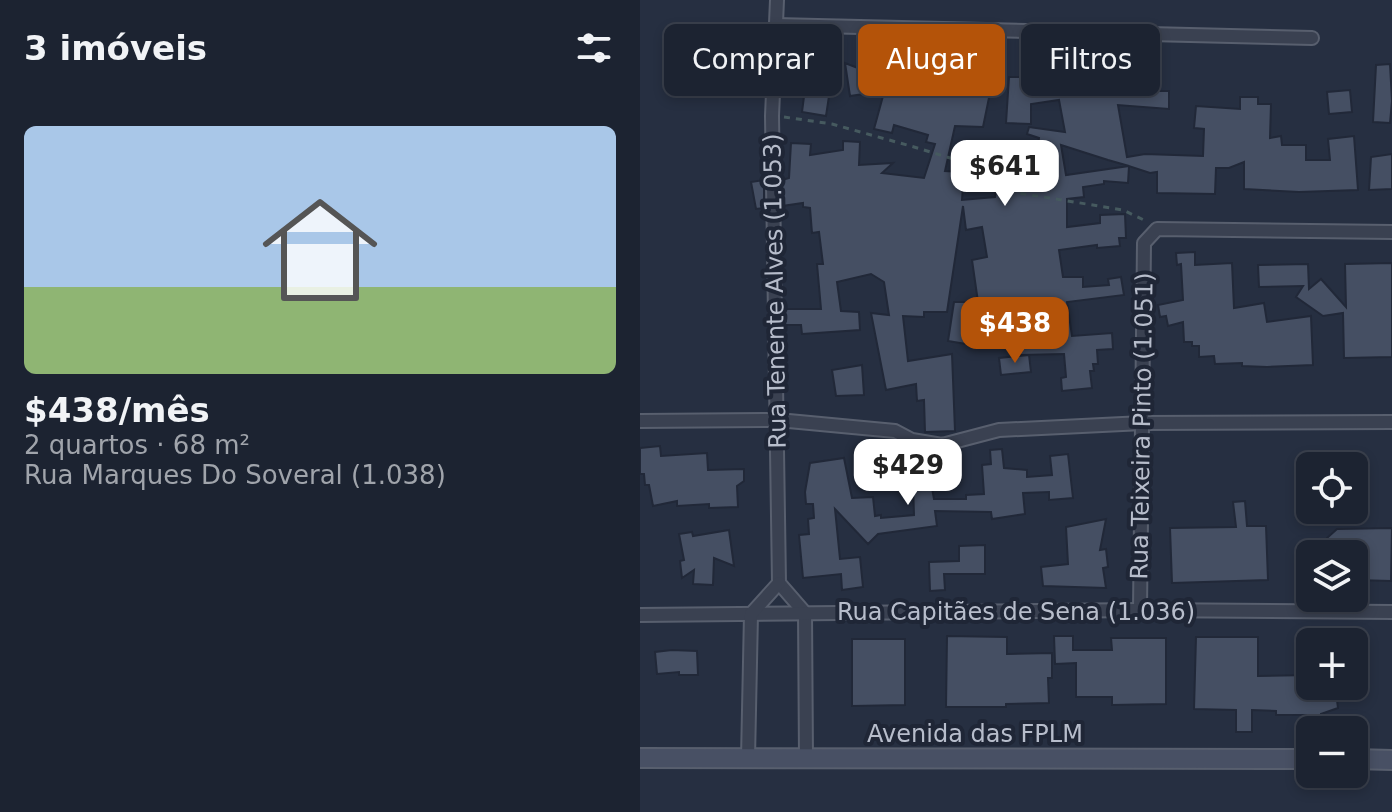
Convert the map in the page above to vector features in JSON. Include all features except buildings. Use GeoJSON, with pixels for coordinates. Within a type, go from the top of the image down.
{"type":"FeatureCollection","features":[{"type":"Feature","properties":{"kind":"street","name":"Rua Tenente Alves (1.053)"},"geometry":{"type":"LineString","coordinates":[[776,24],[777,0]]}},
{"type":"Feature","properties":{"kind":"street"},"geometry":{"type":"LineString","coordinates":[[842,27],[1312,38]]}},
{"type":"Feature","properties":{"kind":"street","name":"Rua Tenente Alves (1.053)"},"geometry":{"type":"LineString","coordinates":[[773,96],[779,583]]}},
{"type":"Feature","properties":{"kind":"street"},"geometry":{"type":"LineString","coordinates":[[1157,229],[1392,232]]}},
{"type":"Feature","properties":{"kind":"street","name":"Rua Teixeira Pinto (1.051)"},"geometry":{"type":"LineString","coordinates":[[1140,610],[1144,243],[1157,229]]}},
{"type":"Feature","properties":{"kind":"street"},"geometry":{"type":"LineString","coordinates":[[640,421],[778,420],[895,431],[912,440],[942,445],[999,430],[1143,423],[1392,422]]}},
{"type":"Feature","properties":{"kind":"street"},"geometry":{"type":"LineString","coordinates":[[748,758],[751,614],[779,583],[805,613],[806,758]]}},
{"type":"Feature","properties":{"kind":"street","name":"Rua Capitães de Sena (1.036)"},"geometry":{"type":"LineString","coordinates":[[640,615],[1140,610],[1392,612]]}},
{"type":"Feature","properties":{"kind":"street","name":"Avenida das FPLM"},"geometry":{"type":"LineString","coordinates":[[640,758],[1296,759]]}},
{"type":"Feature","properties":{"kind":"street"},"geometry":{"type":"LineString","coordinates":[[1368,759],[1392,760]]}},
{"type":"Feature","properties":{"kind":"path"},"geometry":{"type":"LineString","coordinates":[[772,116],[832,124],[914,147],[970,164],[983,179],[1019,193],[1123,210],[1141,217],[1157,229]]}}]}
